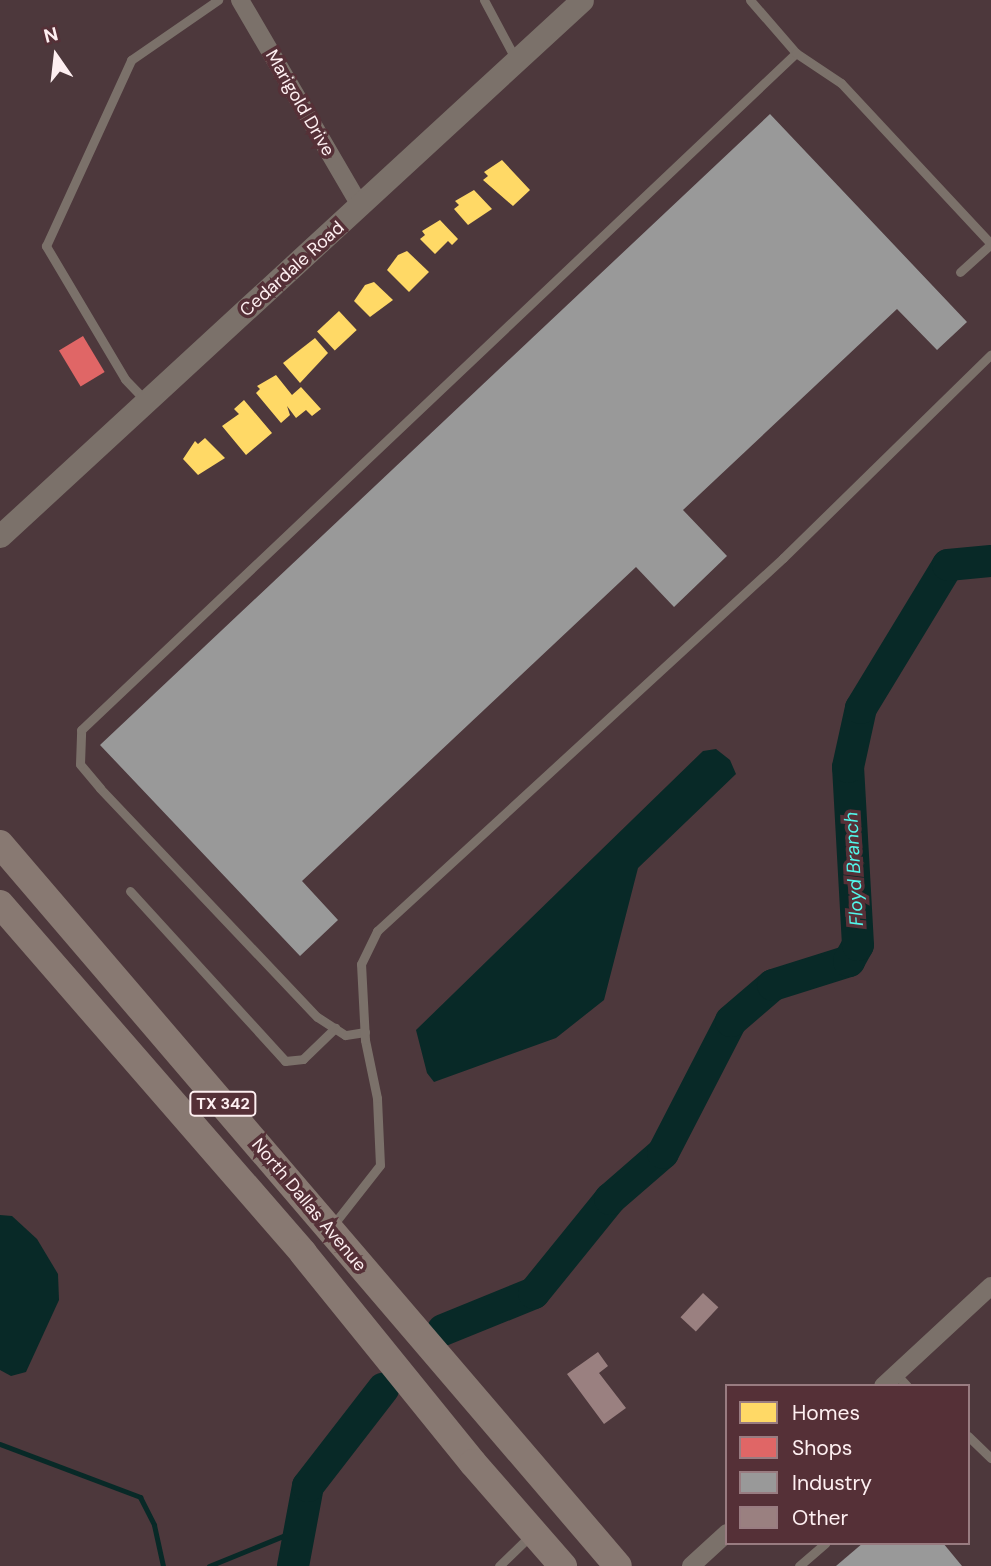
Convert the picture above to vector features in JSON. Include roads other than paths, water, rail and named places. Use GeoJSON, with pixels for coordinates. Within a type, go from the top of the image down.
{"type":"FeatureCollection","features":[{"type":"Feature","properties":{"kind":"main road","name":"North Dallas Avenue"},"geometry":{"type":"LineString","coordinates":[[0,844],[618,1566]]}},
{"type":"Feature","properties":{"kind":"main road","name":"North Dallas Avenue"},"geometry":{"type":"LineString","coordinates":[[0,904],[303,1253],[563,1566]]}},
{"type":"Feature","properties":{"kind":"main road"},"geometry":{"type":"LineString","coordinates":[[303,1253],[330,1229]]}},
{"type":"Feature","properties":{"kind":"street","name":"Marigold Drive"},"geometry":{"type":"LineString","coordinates":[[240,0],[361,207]]}},
{"type":"Feature","properties":{"kind":"street","name":"Cedardale Road"},"geometry":{"type":"LineString","coordinates":[[0,536],[361,207],[582,0]]}},
{"type":"Feature","properties":{"kind":"street"},"geometry":{"type":"LineString","coordinates":[[895,1382],[991,1286]]}},
{"type":"Feature","properties":{"kind":"street"},"geometry":{"type":"LineString","coordinates":[[691,1566],[725,1535]]}},
{"type":"Feature","properties":{"kind":"lane"},"geometry":{"type":"LineString","coordinates":[[146,401],[125,379],[46,246],[131,60],[218,0]]}},
{"type":"Feature","properties":{"kind":"lane"},"geometry":{"type":"LineString","coordinates":[[484,0],[517,61]]}},
{"type":"Feature","properties":{"kind":"lane"},"geometry":{"type":"LineString","coordinates":[[750,0],[796,53],[841,83],[991,244],[960,272]]}},
{"type":"Feature","properties":{"kind":"lane"},"geometry":{"type":"LineString","coordinates":[[365,1032],[345,1035],[317,1017],[100,789],[80,764],[81,730],[796,53]]}},
{"type":"Feature","properties":{"kind":"lane"},"geometry":{"type":"LineString","coordinates":[[330,1229],[380,1165],[377,1098],[365,1032],[361,964],[377,931],[783,558],[991,354]]}},
{"type":"Feature","properties":{"kind":"lane"},"geometry":{"type":"LineString","coordinates":[[130,891],[285,1061],[303,1059],[335,1028]]}},
{"type":"Feature","properties":{"kind":"lane"},"geometry":{"type":"LineString","coordinates":[[970,1438],[991,1458]]}},
{"type":"Feature","properties":{"kind":"lane"},"geometry":{"type":"LineString","coordinates":[[499,1566],[534,1533]]}},
{"type":"Feature","properties":{"kind":"lane"},"geometry":{"type":"LineString","coordinates":[[799,1566],[823,1545]]}},
{"type":"Feature","properties":{"kind":"water"},"geometry":{"type":"Polygon","coordinates":[[[716,749],[730,760],[736,774],[638,868],[604,1000],[556,1038],[434,1082],[427,1073],[416,1030],[703,751],[716,749]]]}},
{"type":"Feature","properties":{"kind":"water"},"geometry":{"type":"Polygon","coordinates":[[[0,1215],[12,1216],[37,1239],[58,1274],[59,1300],[26,1372],[11,1376],[0,1370],[0,1215]]]}},
{"type":"Feature","properties":{"kind":"waterway","name":"Floyd Branch"},"geometry":{"type":"LineString","coordinates":[[443,1330],[534,1293],[610,1199],[663,1153],[731,1021],[773,985],[849,961],[858,945],[848,767],[861,708],[948,565],[991,561]]}},
{"type":"Feature","properties":{"kind":"waterway","name":"Floyd Branch"},"geometry":{"type":"LineString","coordinates":[[293,1566],[308,1486],[383,1389]]}},
{"type":"Feature","properties":{"kind":"waterway"},"geometry":{"type":"LineString","coordinates":[[0,1444],[140,1497],[154,1525],[163,1566]]}},
{"type":"Feature","properties":{"kind":"waterway"},"geometry":{"type":"LineString","coordinates":[[209,1566],[300,1529]]}}]}
